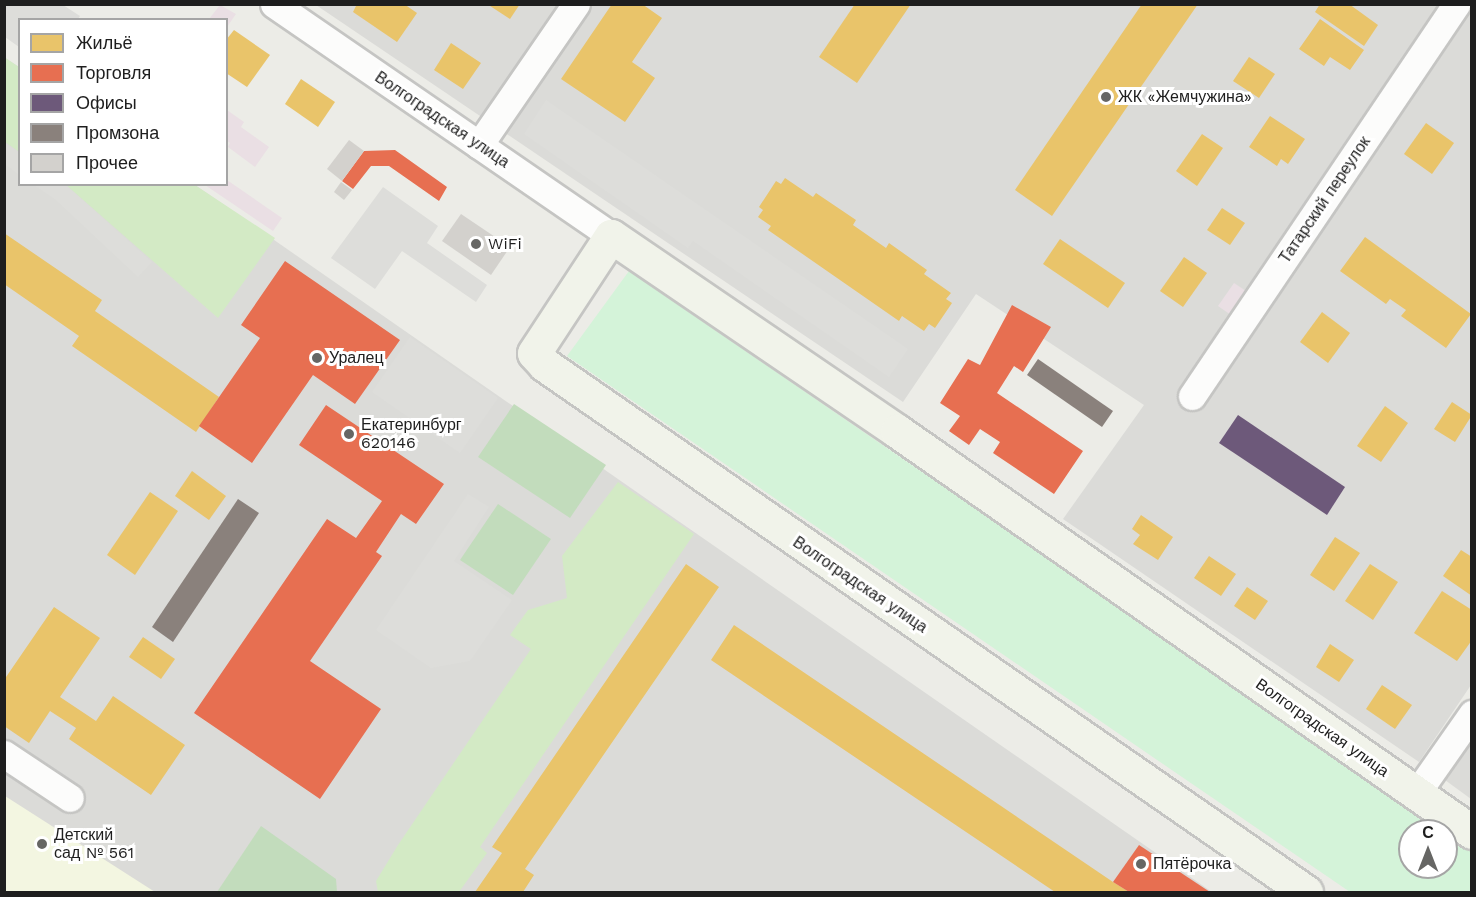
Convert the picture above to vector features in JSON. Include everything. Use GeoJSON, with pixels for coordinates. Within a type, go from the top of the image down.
{"type":"FeatureCollection","features":[{"type":"Feature","properties":{"kind":"street","name":"Волгоградская улица"},"geometry":{"type":"LineString","coordinates":[[274,4],[897,431],[1472,832]]}},
{"type":"Feature","properties":{"kind":"street"},"geometry":{"type":"LineString","coordinates":[[479,145],[576,4]]}},
{"type":"Feature","properties":{"kind":"street","name":"Татарский переулок"},"geometry":{"type":"LineString","coordinates":[[1192,396],[1456,4]]}},
{"type":"Feature","properties":{"kind":"street","name":"Волгоградская улица"},"geometry":{"type":"LineString","coordinates":[[611,236],[534,353],[545,365],[789,537],[1306,892]]}},
{"type":"Feature","properties":{"kind":"street"},"geometry":{"type":"LineString","coordinates":[[1416,794],[1472,714]]}},
{"type":"Feature","properties":{"kind":"street"},"geometry":{"type":"LineString","coordinates":[[4,754],[70,798]]}},
{"type":"Feature","properties":{"kind":"shaded area"},"geometry":{"type":"Polygon","coordinates":[[[4,5],[63,5],[80,16],[79,18],[18,18],[18,46],[5,37],[4,5]]]}},
{"type":"Feature","properties":{"kind":"shaded area"},"geometry":{"type":"Polygon","coordinates":[[[220,5],[236,14],[228,26],[228,18],[210,18],[220,5]]]}},
{"type":"Feature","properties":{"kind":"shaded area"},"geometry":{"type":"Polygon","coordinates":[[[316,5],[1471,5],[1471,685],[1419,762],[1063,519],[1144,405],[976,294],[903,402],[316,5]]]}},
{"type":"Feature","properties":{"kind":"shaded area"},"geometry":{"type":"Polygon","coordinates":[[[4,57],[18,66],[18,186],[196,186],[1212,892],[5,892],[4,57]]]}},
{"type":"Feature","properties":{"kind":"shaded area"},"geometry":{"type":"Polygon","coordinates":[[[546,100],[908,349],[889,377],[693,241],[688,248],[524,134],[546,100]]]}},
{"type":"Feature","properties":{"kind":"shaded area"},"geometry":{"type":"Polygon","coordinates":[[[228,111],[244,122],[241,127],[269,147],[255,167],[228,147],[230,143],[228,142],[228,111]]]}},
{"type":"Feature","properties":{"kind":"shaded area"},"geometry":{"type":"Polygon","coordinates":[[[4,142],[18,151],[18,174],[5,164],[4,142]]]}},
{"type":"Feature","properties":{"kind":"shaded area"},"geometry":{"type":"Polygon","coordinates":[[[228,181],[282,218],[273,231],[206,186],[228,186],[228,181]]]}},
{"type":"Feature","properties":{"kind":"shaded area"},"geometry":{"type":"Polygon","coordinates":[[[35,186],[67,186],[152,262],[138,277],[56,200],[35,186]]]}},
{"type":"Feature","properties":{"kind":"shaded area"},"geometry":{"type":"Polygon","coordinates":[[[383,187],[438,226],[427,243],[487,285],[476,302],[402,251],[375,289],[331,258],[383,187]]]}},
{"type":"Feature","properties":{"kind":"shaded area"},"geometry":{"type":"Polygon","coordinates":[[[629,271],[1428,819],[1398,819],[1398,879],[1458,879],[1458,840],[1471,849],[1471,892],[1350,892],[567,356],[629,271]]]}},
{"type":"Feature","properties":{"kind":"shaded area"},"geometry":{"type":"Polygon","coordinates":[[[1234,283],[1246,291],[1231,315],[1218,306],[1234,283]]]}},
{"type":"Feature","properties":{"kind":"shaded area"},"geometry":{"type":"Polygon","coordinates":[[[410,337],[498,398],[460,453],[372,392],[410,337]]]}},
{"type":"Feature","properties":{"kind":"shaded area"},"geometry":{"type":"Polygon","coordinates":[[[468,494],[489,507],[454,561],[512,600],[470,661],[431,668],[376,630],[468,494]]]}},
{"type":"Feature","properties":{"kind":"shaded area"},"geometry":{"type":"Polygon","coordinates":[[[1471,742],[1471,799],[1445,780],[1471,742]]]}},
{"type":"Feature","properties":{"kind":"shaded area","name":"Детский сад № 561"},"geometry":{"type":"Polygon","coordinates":[[[5,796],[155,892],[5,892],[5,796]]]}},
{"type":"Feature","properties":{"kind":"green space"},"geometry":{"type":"Polygon","coordinates":[[[4,57],[18,66],[18,151],[5,142],[4,57]]]}},
{"type":"Feature","properties":{"kind":"green space"},"geometry":{"type":"Polygon","coordinates":[[[67,186],[197,186],[275,238],[218,318],[67,186]]]}},
{"type":"Feature","properties":{"kind":"green space"},"geometry":{"type":"Polygon","coordinates":[[[514,404],[606,465],[570,518],[478,457],[514,404]]]}},
{"type":"Feature","properties":{"kind":"green space"},"geometry":{"type":"Polygon","coordinates":[[[618,482],[694,534],[480,847],[487,853],[459,892],[378,892],[376,881],[398,845],[531,649],[510,635],[528,610],[567,598],[562,556],[618,482]]]}},
{"type":"Feature","properties":{"kind":"green space"},"geometry":{"type":"Polygon","coordinates":[[[498,504],[551,539],[513,595],[460,560],[498,504]]]}},
{"type":"Feature","properties":{"kind":"green space"},"geometry":{"type":"Polygon","coordinates":[[[261,826],[336,879],[337,892],[217,892],[261,826]]]}},
{"type":"Feature","properties":{"kind":"building: Жильё"},"geometry":{"type":"Polygon","coordinates":[[[357,4],[404,4],[417,13],[397,42],[353,12],[357,4]]]}},
{"type":"Feature","properties":{"kind":"building: Жильё"},"geometry":{"type":"Polygon","coordinates":[[[487,4],[520,4],[510,19],[487,4]]]}},
{"type":"Feature","properties":{"kind":"building: Жильё"},"geometry":{"type":"Polygon","coordinates":[[[612,4],[642,4],[662,18],[632,62],[655,78],[625,122],[561,79],[612,4]]]}},
{"type":"Feature","properties":{"kind":"building: Жильё"},"geometry":{"type":"Polygon","coordinates":[[[855,4],[911,4],[857,83],[819,57],[855,4]]]}},
{"type":"Feature","properties":{"kind":"building: Жильё","name":"ЖК «Жемчужина»"},"geometry":{"type":"Polygon","coordinates":[[[1142,4],[1198,4],[1052,216],[1015,190],[1142,4]]]}},
{"type":"Feature","properties":{"kind":"building: Жильё"},"geometry":{"type":"Polygon","coordinates":[[[1320,4],[1349,4],[1378,25],[1364,46],[1315,12],[1320,4]]]}},
{"type":"Feature","properties":{"kind":"building: Жильё"},"geometry":{"type":"Polygon","coordinates":[[[1320,19],[1364,50],[1350,70],[1330,57],[1324,66],[1299,49],[1320,19]]]}},
{"type":"Feature","properties":{"kind":"building: Жильё"},"geometry":{"type":"Polygon","coordinates":[[[234,30],[270,55],[247,87],[228,74],[228,38],[234,30]]]}},
{"type":"Feature","properties":{"kind":"building: Жильё"},"geometry":{"type":"Polygon","coordinates":[[[451,43],[481,63],[463,89],[434,70],[451,43]]]}},
{"type":"Feature","properties":{"kind":"building: Жильё"},"geometry":{"type":"Polygon","coordinates":[[[1249,57],[1275,74],[1259,98],[1233,81],[1249,57]]]}},
{"type":"Feature","properties":{"kind":"building: Жильё"},"geometry":{"type":"Polygon","coordinates":[[[301,79],[335,102],[318,127],[285,104],[301,79]]]}},
{"type":"Feature","properties":{"kind":"building: Жильё"},"geometry":{"type":"Polygon","coordinates":[[[1270,116],[1305,139],[1288,164],[1281,159],[1277,166],[1249,147],[1270,116]]]}},
{"type":"Feature","properties":{"kind":"building: Жильё"},"geometry":{"type":"Polygon","coordinates":[[[1426,123],[1454,143],[1432,174],[1404,154],[1426,123]]]}},
{"type":"Feature","properties":{"kind":"building: Жильё"},"geometry":{"type":"Polygon","coordinates":[[[1202,134],[1223,148],[1197,186],[1176,171],[1202,134]]]}},
{"type":"Feature","properties":{"kind":"building: Жильё"},"geometry":{"type":"Polygon","coordinates":[[[785,178],[813,197],[816,193],[856,220],[853,225],[886,248],[889,243],[927,270],[924,274],[951,293],[946,299],[952,303],[935,328],[929,324],[924,331],[902,316],[899,321],[768,230],[771,226],[758,217],[763,210],[759,207],[776,181],[781,184],[785,178]]]}},
{"type":"Feature","properties":{"kind":"building: Жильё"},"geometry":{"type":"Polygon","coordinates":[[[1222,208],[1245,223],[1230,245],[1207,230],[1222,208]]]}},
{"type":"Feature","properties":{"kind":"building: Жильё"},"geometry":{"type":"Polygon","coordinates":[[[4,233],[102,300],[95,311],[219,397],[196,432],[72,346],[79,336],[4,284],[4,233]]]}},
{"type":"Feature","properties":{"kind":"building: Жильё"},"geometry":{"type":"Polygon","coordinates":[[[1365,237],[1471,314],[1446,348],[1401,316],[1406,310],[1390,299],[1386,304],[1340,271],[1365,237]]]}},
{"type":"Feature","properties":{"kind":"building: Жильё"},"geometry":{"type":"Polygon","coordinates":[[[1060,239],[1125,283],[1108,308],[1043,264],[1060,239]]]}},
{"type":"Feature","properties":{"kind":"building: Жильё"},"geometry":{"type":"Polygon","coordinates":[[[1184,257],[1207,273],[1183,307],[1160,291],[1184,257]]]}},
{"type":"Feature","properties":{"kind":"building: Жильё"},"geometry":{"type":"Polygon","coordinates":[[[1322,312],[1350,333],[1328,363],[1300,342],[1322,312]]]}},
{"type":"Feature","properties":{"kind":"building: Жильё"},"geometry":{"type":"Polygon","coordinates":[[[1452,402],[1472,415],[1455,442],[1434,429],[1452,402]]]}},
{"type":"Feature","properties":{"kind":"building: Жильё"},"geometry":{"type":"Polygon","coordinates":[[[1385,406],[1408,423],[1381,462],[1357,446],[1385,406]]]}},
{"type":"Feature","properties":{"kind":"building: Жильё"},"geometry":{"type":"Polygon","coordinates":[[[192,471],[226,496],[209,520],[175,496],[192,471]]]}},
{"type":"Feature","properties":{"kind":"building: Жильё"},"geometry":{"type":"Polygon","coordinates":[[[150,492],[178,511],[135,575],[107,555],[150,492]]]}},
{"type":"Feature","properties":{"kind":"building: Жильё"},"geometry":{"type":"Polygon","coordinates":[[[1141,515],[1173,537],[1158,560],[1133,544],[1140,535],[1132,529],[1141,515]]]}},
{"type":"Feature","properties":{"kind":"building: Жильё"},"geometry":{"type":"Polygon","coordinates":[[[1335,537],[1360,553],[1334,591],[1310,575],[1335,537]]]}},
{"type":"Feature","properties":{"kind":"building: Жильё"},"geometry":{"type":"Polygon","coordinates":[[[1461,550],[1472,557],[1472,596],[1443,576],[1461,550]]]}},
{"type":"Feature","properties":{"kind":"building: Жильё"},"geometry":{"type":"Polygon","coordinates":[[[1209,556],[1236,574],[1221,596],[1194,578],[1209,556]]]}},
{"type":"Feature","properties":{"kind":"building: Жильё"},"geometry":{"type":"Polygon","coordinates":[[[686,564],[719,587],[525,869],[534,875],[523,892],[475,892],[502,853],[492,847],[686,564]]]}},
{"type":"Feature","properties":{"kind":"building: Жильё"},"geometry":{"type":"Polygon","coordinates":[[[1370,564],[1398,582],[1373,620],[1345,601],[1370,564]]]}},
{"type":"Feature","properties":{"kind":"building: Жильё"},"geometry":{"type":"Polygon","coordinates":[[[1247,587],[1268,601],[1255,620],[1234,606],[1247,587]]]}},
{"type":"Feature","properties":{"kind":"building: Жильё"},"geometry":{"type":"Polygon","coordinates":[[[1442,591],[1472,610],[1472,640],[1457,661],[1414,633],[1442,591]]]}},
{"type":"Feature","properties":{"kind":"building: Жильё"},"geometry":{"type":"Polygon","coordinates":[[[54,607],[100,638],[60,697],[96,721],[113,696],[185,745],[151,795],[69,739],[76,728],[50,711],[29,743],[4,726],[4,680],[54,607]]]}},
{"type":"Feature","properties":{"kind":"building: Жильё"},"geometry":{"type":"Polygon","coordinates":[[[734,625],[1129,892],[1055,892],[711,660],[734,625]]]}},
{"type":"Feature","properties":{"kind":"building: Жильё"},"geometry":{"type":"Polygon","coordinates":[[[143,637],[175,659],[161,679],[129,657],[143,637]]]}},
{"type":"Feature","properties":{"kind":"building: Жильё"},"geometry":{"type":"Polygon","coordinates":[[[1330,644],[1354,660],[1339,682],[1316,667],[1330,644]]]}},
{"type":"Feature","properties":{"kind":"building: Жильё"},"geometry":{"type":"Polygon","coordinates":[[[1382,685],[1412,705],[1395,729],[1366,709],[1382,685]]]}},
{"type":"Feature","properties":{"kind":"building: Торговля"},"geometry":{"type":"Polygon","coordinates":[[[395,150],[447,187],[439,201],[389,166],[371,166],[353,189],[342,181],[364,151],[395,150]]]}},
{"type":"Feature","properties":{"kind":"building: Торговля","name":"Уралец"},"geometry":{"type":"Polygon","coordinates":[[[285,261],[400,340],[355,404],[313,375],[252,463],[199,426],[260,338],[241,325],[285,261]]]}},
{"type":"Feature","properties":{"kind":"building: Торговля"},"geometry":{"type":"Polygon","coordinates":[[[1012,305],[1051,327],[1023,372],[1014,366],[997,393],[1083,451],[1054,494],[993,453],[1000,442],[980,429],[969,445],[949,431],[960,416],[940,403],[968,359],[980,365],[1012,305]]]}},
{"type":"Feature","properties":{"kind":"building: Торговля"},"geometry":{"type":"Polygon","coordinates":[[[326,405],[444,484],[416,524],[401,514],[376,552],[382,556],[310,661],[381,709],[320,799],[194,713],[327,519],[356,538],[382,501],[299,445],[326,405]]]}},
{"type":"Feature","properties":{"kind":"building: Торговля"},"geometry":{"type":"Polygon","coordinates":[[[1139,845],[1210,892],[1129,892],[1113,882],[1139,845]]]}},
{"type":"Feature","properties":{"kind":"building: Офисы"},"geometry":{"type":"Polygon","coordinates":[[[1238,415],[1345,487],[1327,515],[1219,443],[1238,415]]]}},
{"type":"Feature","properties":{"kind":"building: Промзона"},"geometry":{"type":"Polygon","coordinates":[[[1038,359],[1113,411],[1102,427],[1027,375],[1038,359]]]}},
{"type":"Feature","properties":{"kind":"building: Промзона"},"geometry":{"type":"Polygon","coordinates":[[[238,499],[259,513],[173,642],[152,627],[238,499]]]}},
{"type":"Feature","properties":{"kind":"building: Прочее"},"geometry":{"type":"Polygon","coordinates":[[[349,140],[364,151],[342,181],[327,169],[349,140]]]}},
{"type":"Feature","properties":{"kind":"building: Прочее"},"geometry":{"type":"Polygon","coordinates":[[[341,182],[352,190],[344,200],[334,192],[341,182]]]}},
{"type":"Feature","properties":{"kind":"building: Прочее","name":"WiFi"},"geometry":{"type":"Polygon","coordinates":[[[461,214],[510,247],[491,275],[442,241],[461,214]]]}},
{"type":"Feature","properties":{"kind":"place","name":"ЖК «Жемчужина»"},"geometry":{"type":"Point","coordinates":[1106,97]}},
{"type":"Feature","properties":{"kind":"place","name":"WiFi"},"geometry":{"type":"Point","coordinates":[476,244]}},
{"type":"Feature","properties":{"kind":"place","name":"Уралец"},"geometry":{"type":"Point","coordinates":[317,358]}},
{"type":"Feature","properties":{"kind":"place","name":"Екатеринбург 620146"},"geometry":{"type":"Point","coordinates":[349,434]}},
{"type":"Feature","properties":{"kind":"place","name":"Детский сад № 561"},"geometry":{"type":"Point","coordinates":[42,844]}},
{"type":"Feature","properties":{"kind":"place","name":"Пятёрочка"},"geometry":{"type":"Point","coordinates":[1141,864]}}]}
